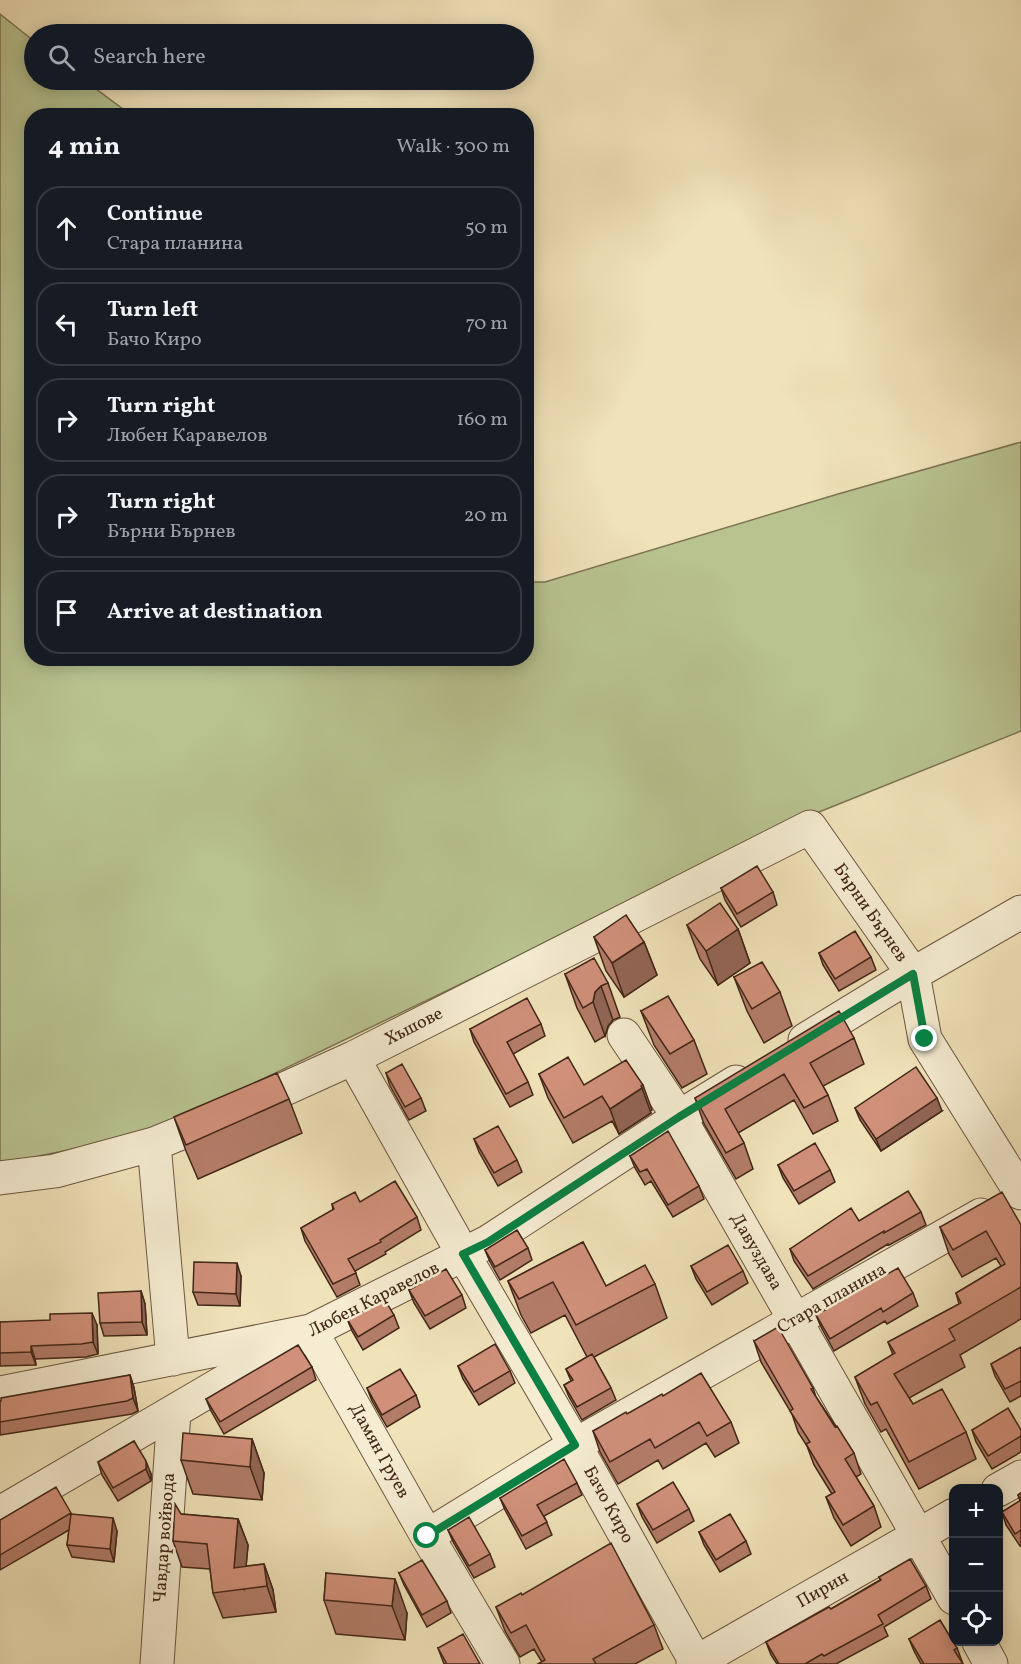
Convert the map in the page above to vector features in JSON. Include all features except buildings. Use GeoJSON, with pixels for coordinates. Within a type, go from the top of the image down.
{"type":"FeatureCollection","features":[{"type":"Feature","properties":{"kind":"street","name":"Бърни Бърнев"},"geometry":{"type":"LineString","coordinates":[[810,827],[913,974],[925,1039],[1021,1192]]}},
{"type":"Feature","properties":{"kind":"street","name":"Хъшове"},"geometry":{"type":"LineString","coordinates":[[0,1178],[55,1171],[154,1144],[247,1106],[353,1058],[810,827]]}},
{"type":"Feature","properties":{"kind":"street","name":"Любен Каравелов"},"geometry":{"type":"LineString","coordinates":[[0,1513],[311,1331],[488,1242],[679,1117],[913,974],[1021,912]]}},
{"type":"Feature","properties":{"kind":"street","name":"Давуздава"},"geometry":{"type":"LineString","coordinates":[[624,1035],[679,1117],[951,1592]]}},
{"type":"Feature","properties":{"kind":"street","name":"Бачо Киро"},"geometry":{"type":"LineString","coordinates":[[353,1058],[463,1254],[575,1445],[695,1663]]}},
{"type":"Feature","properties":{"kind":"street"},"geometry":{"type":"LineString","coordinates":[[154,1144],[173,1359]]}},
{"type":"Feature","properties":{"kind":"street","name":"Стара планина"},"geometry":{"type":"LineString","coordinates":[[427,1536],[575,1445],[1021,1192]]}},
{"type":"Feature","properties":{"kind":"street"},"geometry":{"type":"LineString","coordinates":[[0,1393],[311,1331]]}},
{"type":"Feature","properties":{"kind":"street","name":"Дамян Груев"},"geometry":{"type":"LineString","coordinates":[[311,1331],[427,1536],[503,1664]]}},
{"type":"Feature","properties":{"kind":"street","name":"Чавдар войвода"},"geometry":{"type":"LineString","coordinates":[[157,1664],[174,1412]]}},
{"type":"Feature","properties":{"kind":"street"},"geometry":{"type":"LineString","coordinates":[[1003,1488],[1021,1477]]}},
{"type":"Feature","properties":{"kind":"street","name":"Пирин"},"geometry":{"type":"LineString","coordinates":[[695,1663],[949,1518]]}},
{"type":"Feature","properties":{"kind":"street"},"geometry":{"type":"LineString","coordinates":[[982,1646],[992,1664]]}},
{"type":"Feature","properties":{"kind":"green space"},"geometry":{"type":"Polygon","coordinates":[[[0,14],[24,33],[24,90],[97,90],[122,108],[24,108],[24,666],[534,666],[534,582],[545,582],[1021,442],[1021,731],[814,814],[151,1133],[0,1164],[0,14]]]}},
{"type":"Feature","properties":{"kind":"route"},"geometry":{"type":"LineString","coordinates":[[427,1536],[575,1445],[463,1254],[488,1242],[679,1117],[913,974],[925,1039]]}}]}
